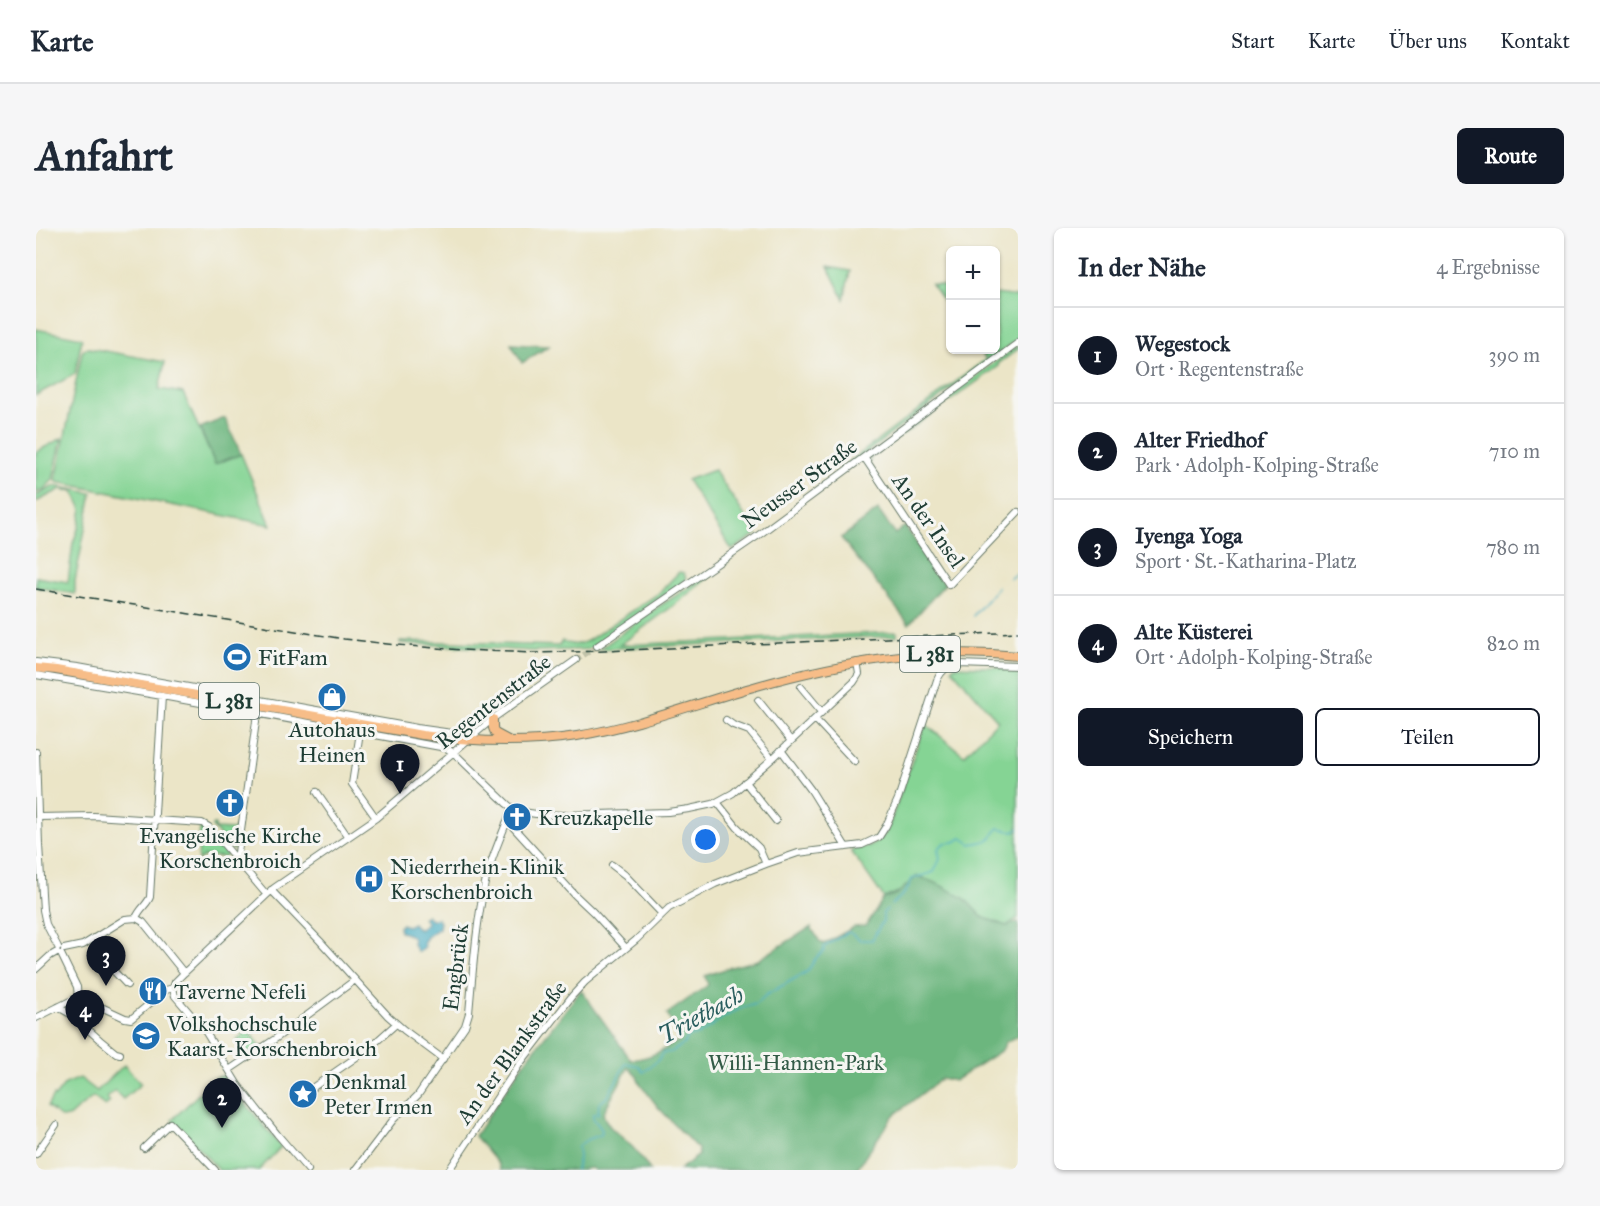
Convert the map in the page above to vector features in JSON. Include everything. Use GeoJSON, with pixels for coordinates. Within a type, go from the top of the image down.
{"type":"FeatureCollection","features":[{"type":"Feature","properties":{"kind":"main road","name":"L 381"},"geometry":{"type":"LineString","coordinates":[[36,668],[422,735],[515,742],[557,739],[612,728],[783,679],[857,662],[942,654],[1018,656]]}},
{"type":"Feature","properties":{"kind":"main road"},"geometry":{"type":"LineString","coordinates":[[493,719],[493,730],[496,735],[515,742]]}},
{"type":"Feature","properties":{"kind":"street","name":"Neusser Straße"},"geometry":{"type":"LineString","coordinates":[[597,646],[746,545],[1018,343]]}},
{"type":"Feature","properties":{"kind":"street","name":"An der Insel"},"geometry":{"type":"LineString","coordinates":[[864,457],[949,585],[1018,512]]}},
{"type":"Feature","properties":{"kind":"street","name":"Regentenstraße"},"geometry":{"type":"LineString","coordinates":[[78,998],[131,1019],[172,988],[184,973],[268,892],[376,818],[493,719],[576,660]]}},
{"type":"Feature","properties":{"kind":"street"},"geometry":{"type":"LineString","coordinates":[[36,662],[77,667],[470,738]]}},
{"type":"Feature","properties":{"kind":"street"},"geometry":{"type":"LineString","coordinates":[[36,675],[445,748],[454,753],[512,808],[536,814],[582,815],[668,812],[699,808],[727,797],[782,750],[858,678],[857,662]]}},
{"type":"Feature","properties":{"kind":"street","name":"An der Blankstraße"},"geometry":{"type":"LineString","coordinates":[[449,1170],[519,1065],[585,982],[672,905],[706,888],[766,864],[802,853],[862,845],[880,836],[899,795],[936,681],[944,670],[951,665],[963,664],[1018,666]]}},
{"type":"Feature","properties":{"kind":"street"},"geometry":{"type":"LineString","coordinates":[[801,687],[822,711]]}},
{"type":"Feature","properties":{"kind":"street"},"geometry":{"type":"LineString","coordinates":[[136,918],[139,909],[150,898],[162,696]]}},
{"type":"Feature","properties":{"kind":"street"},"geometry":{"type":"LineString","coordinates":[[758,700],[791,741]]}},
{"type":"Feature","properties":{"kind":"street"},"geometry":{"type":"LineString","coordinates":[[237,860],[257,714]]}},
{"type":"Feature","properties":{"kind":"street"},"geometry":{"type":"LineString","coordinates":[[815,719],[855,762]]}},
{"type":"Feature","properties":{"kind":"street"},"geometry":{"type":"LineString","coordinates":[[726,720],[733,726],[748,731],[772,759]]}},
{"type":"Feature","properties":{"kind":"street"},"geometry":{"type":"LineString","coordinates":[[360,732],[351,783],[376,818]]}},
{"type":"Feature","properties":{"kind":"street"},"geometry":{"type":"LineString","coordinates":[[782,750],[811,790],[846,847]]}},
{"type":"Feature","properties":{"kind":"street"},"geometry":{"type":"LineString","coordinates":[[36,752],[37,821],[44,916],[47,927],[76,986],[78,998],[36,1018]]}},
{"type":"Feature","properties":{"kind":"street"},"geometry":{"type":"LineString","coordinates":[[745,782],[776,821]]}},
{"type":"Feature","properties":{"kind":"street"},"geometry":{"type":"LineString","coordinates":[[317,792],[348,837]]}},
{"type":"Feature","properties":{"kind":"street"},"geometry":{"type":"LineString","coordinates":[[717,802],[737,827],[759,848],[766,864]]}},
{"type":"Feature","properties":{"kind":"street","name":"Engbrück"},"geometry":{"type":"LineString","coordinates":[[355,1170],[393,1120],[418,1095],[462,1033],[468,1020],[478,925],[485,886],[492,859],[512,808]]}},
{"type":"Feature","properties":{"kind":"street"},"geometry":{"type":"LineString","coordinates":[[37,821],[90,816],[204,824],[268,892],[320,941],[396,1024],[443,1059]]}},
{"type":"Feature","properties":{"kind":"street"},"geometry":{"type":"LineString","coordinates":[[507,823],[626,948]]}},
{"type":"Feature","properties":{"kind":"street"},"geometry":{"type":"LineString","coordinates":[[612,865],[625,875],[662,914]]}},
{"type":"Feature","properties":{"kind":"street"},"geometry":{"type":"LineString","coordinates":[[36,919],[44,916]]}},
{"type":"Feature","properties":{"kind":"street"},"geometry":{"type":"LineString","coordinates":[[36,969],[60,950],[80,946],[127,918],[136,918],[143,922],[184,973]]}},
{"type":"Feature","properties":{"kind":"street"},"geometry":{"type":"LineString","coordinates":[[96,938],[108,965],[127,985]]}},
{"type":"Feature","properties":{"kind":"street"},"geometry":{"type":"LineString","coordinates":[[229,1070],[355,980]]}},
{"type":"Feature","properties":{"kind":"street"},"geometry":{"type":"LineString","coordinates":[[172,988],[175,996],[206,1031],[251,1102],[308,1170]]}},
{"type":"Feature","properties":{"kind":"street"},"geometry":{"type":"LineString","coordinates":[[58,1007],[73,1015],[99,1040],[120,1054]]}},
{"type":"Feature","properties":{"kind":"street"},"geometry":{"type":"LineString","coordinates":[[312,1088],[368,1049],[396,1024]]}},
{"type":"Feature","properties":{"kind":"street"},"geometry":{"type":"LineString","coordinates":[[144,1148],[170,1123],[215,1170]]}},
{"type":"Feature","properties":{"kind":"street"},"geometry":{"type":"LineString","coordinates":[[36,1154],[56,1125]]}},
{"type":"Feature","properties":{"kind":"green space"},"geometry":{"type":"Polygon","coordinates":[[[828,267],[850,271],[844,299],[828,267]]]}},
{"type":"Feature","properties":{"kind":"green space"},"geometry":{"type":"Polygon","coordinates":[[[931,284],[946,286],[946,305],[931,284]]]}},
{"type":"Feature","properties":{"kind":"green space"},"geometry":{"type":"Polygon","coordinates":[[[1000,295],[1018,297],[1018,339],[1000,352],[1000,295]]]}},
{"type":"Feature","properties":{"kind":"green space"},"geometry":{"type":"Polygon","coordinates":[[[36,329],[82,338],[75,374],[36,395],[36,329]]]}},
{"type":"Feature","properties":{"kind":"green space"},"geometry":{"type":"Polygon","coordinates":[[[511,344],[549,346],[522,363],[511,344]]]}},
{"type":"Feature","properties":{"kind":"green space"},"geometry":{"type":"Polygon","coordinates":[[[1018,345],[1018,349],[998,364],[999,366],[871,457],[869,461],[870,455],[892,441],[1018,345]]]}},
{"type":"Feature","properties":{"kind":"green space"},"geometry":{"type":"Polygon","coordinates":[[[89,348],[165,362],[159,389],[183,393],[215,464],[241,454],[271,525],[57,482],[82,352],[89,348]]]}},
{"type":"Feature","properties":{"kind":"green space"},"geometry":{"type":"Polygon","coordinates":[[[982,354],[998,354],[847,467],[845,465],[986,359],[982,354]]]}},
{"type":"Feature","properties":{"kind":"green space"},"geometry":{"type":"Polygon","coordinates":[[[225,418],[241,454],[215,464],[200,428],[225,418]]]}},
{"type":"Feature","properties":{"kind":"green space"},"geometry":{"type":"Polygon","coordinates":[[[62,438],[53,480],[36,493],[36,452],[62,438]]]}},
{"type":"Feature","properties":{"kind":"green space"},"geometry":{"type":"Polygon","coordinates":[[[714,470],[757,534],[732,550],[687,480],[714,470]]]}},
{"type":"Feature","properties":{"kind":"green space"},"geometry":{"type":"Polygon","coordinates":[[[54,486],[92,493],[75,581],[75,594],[36,587],[36,577],[68,582],[73,543],[79,526],[82,509],[73,491],[65,491],[63,488],[36,502],[36,496],[54,486]]]}},
{"type":"Feature","properties":{"kind":"green space"},"geometry":{"type":"Polygon","coordinates":[[[878,510],[895,534],[905,526],[945,584],[909,624],[841,538],[878,510]]]}},
{"type":"Feature","properties":{"kind":"green space"},"geometry":{"type":"Polygon","coordinates":[[[728,562],[620,645],[897,632],[897,636],[600,649],[658,607],[728,562]]]}},
{"type":"Feature","properties":{"kind":"green space"},"geometry":{"type":"Polygon","coordinates":[[[679,572],[684,573],[686,579],[683,582],[593,646],[599,649],[534,651],[400,643],[400,641],[559,646],[562,641],[580,644],[659,593],[679,572]]]}},
{"type":"Feature","properties":{"kind":"green space"},"geometry":{"type":"Polygon","coordinates":[[[954,666],[1018,668],[1018,918],[1006,926],[982,917],[964,898],[898,892],[884,898],[851,851],[874,844],[886,832],[925,724],[964,755],[998,721],[952,669],[954,666]]]}},
{"type":"Feature","properties":{"kind":"green space"},"geometry":{"type":"Polygon","coordinates":[[[215,825],[215,829],[234,830],[235,826],[238,826],[233,850],[212,827],[215,825]]]}},
{"type":"Feature","properties":{"kind":"green space"},"geometry":{"type":"Polygon","coordinates":[[[200,826],[227,855],[225,857],[205,856],[198,861],[200,826]]]}},
{"type":"Feature","properties":{"kind":"green space","name":"Willi-Hannen-Park"},"geometry":{"type":"Polygon","coordinates":[[[917,876],[964,898],[982,917],[1006,926],[1018,922],[1018,1036],[1006,1042],[1002,1050],[954,1081],[942,1078],[893,1116],[856,1170],[679,1170],[699,1155],[698,1149],[658,1107],[637,1076],[628,1068],[603,1113],[610,1126],[634,1149],[650,1170],[594,1170],[592,1168],[583,1170],[500,1170],[499,1165],[475,1136],[521,1067],[581,990],[631,1060],[651,1055],[680,1040],[667,1014],[708,985],[705,976],[758,960],[811,927],[820,942],[824,944],[854,927],[866,926],[883,899],[898,893],[917,876]]]}},
{"type":"Feature","properties":{"kind":"green space"},"geometry":{"type":"Polygon","coordinates":[[[248,1030],[260,1045],[239,1059],[235,1056],[244,1047],[237,1040],[248,1030]]]}},
{"type":"Feature","properties":{"kind":"green space"},"geometry":{"type":"Polygon","coordinates":[[[124,1065],[141,1084],[123,1099],[115,1091],[107,1098],[110,1102],[105,1106],[93,1097],[69,1117],[62,1118],[47,1107],[53,1096],[55,1097],[65,1084],[80,1078],[97,1091],[124,1065]]]}},
{"type":"Feature","properties":{"kind":"green space"},"geometry":{"type":"Polygon","coordinates":[[[225,1075],[281,1147],[259,1170],[219,1170],[172,1120],[215,1078],[225,1075]]]}},
{"type":"Feature","properties":{"kind":"water"},"geometry":{"type":"Polygon","coordinates":[[[427,915],[431,920],[437,918],[440,922],[439,928],[427,937],[423,943],[425,946],[418,952],[413,945],[412,938],[400,932],[399,927],[402,924],[407,926],[413,923],[419,930],[427,923],[423,918],[427,915]]]}},
{"type":"Feature","properties":{"kind":"waterway"},"geometry":{"type":"LineString","coordinates":[[1010,578],[1018,573]]}},
{"type":"Feature","properties":{"kind":"waterway"},"geometry":{"type":"LineString","coordinates":[[973,616],[998,587]]}},
{"type":"Feature","properties":{"kind":"waterway","name":"Trietbach"},"geometry":{"type":"LineString","coordinates":[[891,905],[906,891],[912,879],[934,872],[940,859],[938,849],[944,843],[962,838],[971,844],[988,840],[999,828],[1014,832],[1018,829]]}},
{"type":"Feature","properties":{"kind":"waterway","name":"Trietbach"},"geometry":{"type":"LineString","coordinates":[[576,1170],[579,1158],[578,1146],[588,1139],[601,1135],[602,1130],[593,1118],[593,1114],[598,1114],[599,1104],[608,1096],[626,1063],[639,1066],[643,1072],[645,1071],[663,1053],[671,1052],[684,1044],[690,1036],[698,1035],[739,1009],[756,1004],[766,995],[808,971],[815,959],[824,951],[824,947],[846,933],[849,932],[860,940],[872,940],[883,921],[883,913],[887,909]]}},
{"type":"Feature","properties":{"kind":"tunnel"},"geometry":{"type":"LineString","coordinates":[[576,660],[597,646]]}},
{"type":"Feature","properties":{"kind":"railway"},"geometry":{"type":"LineString","coordinates":[[36,589],[344,639],[462,650],[535,653],[604,651],[1018,632]]}},
{"type":"Feature","properties":{"kind":"place","name":"FitFam"},"geometry":{"type":"Point","coordinates":[237,657]}},
{"type":"Feature","properties":{"kind":"place","name":"Autohaus Heinen"},"geometry":{"type":"Point","coordinates":[332,697]}},
{"type":"Feature","properties":{"kind":"place","name":"Wegestock"},"geometry":{"type":"Point","coordinates":[400,794]}},
{"type":"Feature","properties":{"kind":"place","name":"Evangelische Kirche Korschenbroich"},"geometry":{"type":"Point","coordinates":[230,803]}},
{"type":"Feature","properties":{"kind":"place","name":"Kreuzkapelle"},"geometry":{"type":"Point","coordinates":[517,817]}},
{"type":"Feature","properties":{"kind":"place","name":"Niederrhein-Klinik Korschenbroich"},"geometry":{"type":"Point","coordinates":[369,879]}},
{"type":"Feature","properties":{"kind":"place","name":"Iyenga Yoga"},"geometry":{"type":"Point","coordinates":[106,986]}},
{"type":"Feature","properties":{"kind":"place","name":"Taverne Nefeli"},"geometry":{"type":"Point","coordinates":[153,991]}},
{"type":"Feature","properties":{"kind":"place","name":"Volkshochschule Kaarst-Korschenbroich"},"geometry":{"type":"Point","coordinates":[146,1036]}},
{"type":"Feature","properties":{"kind":"place","name":"Alte Küsterei"},"geometry":{"type":"Point","coordinates":[85,1040]}},
{"type":"Feature","properties":{"kind":"place","name":"Denkmal Peter Irmen"},"geometry":{"type":"Point","coordinates":[303,1094]}},
{"type":"Feature","properties":{"kind":"place","name":"Alter Friedhof"},"geometry":{"type":"Point","coordinates":[222,1128]}}]}
